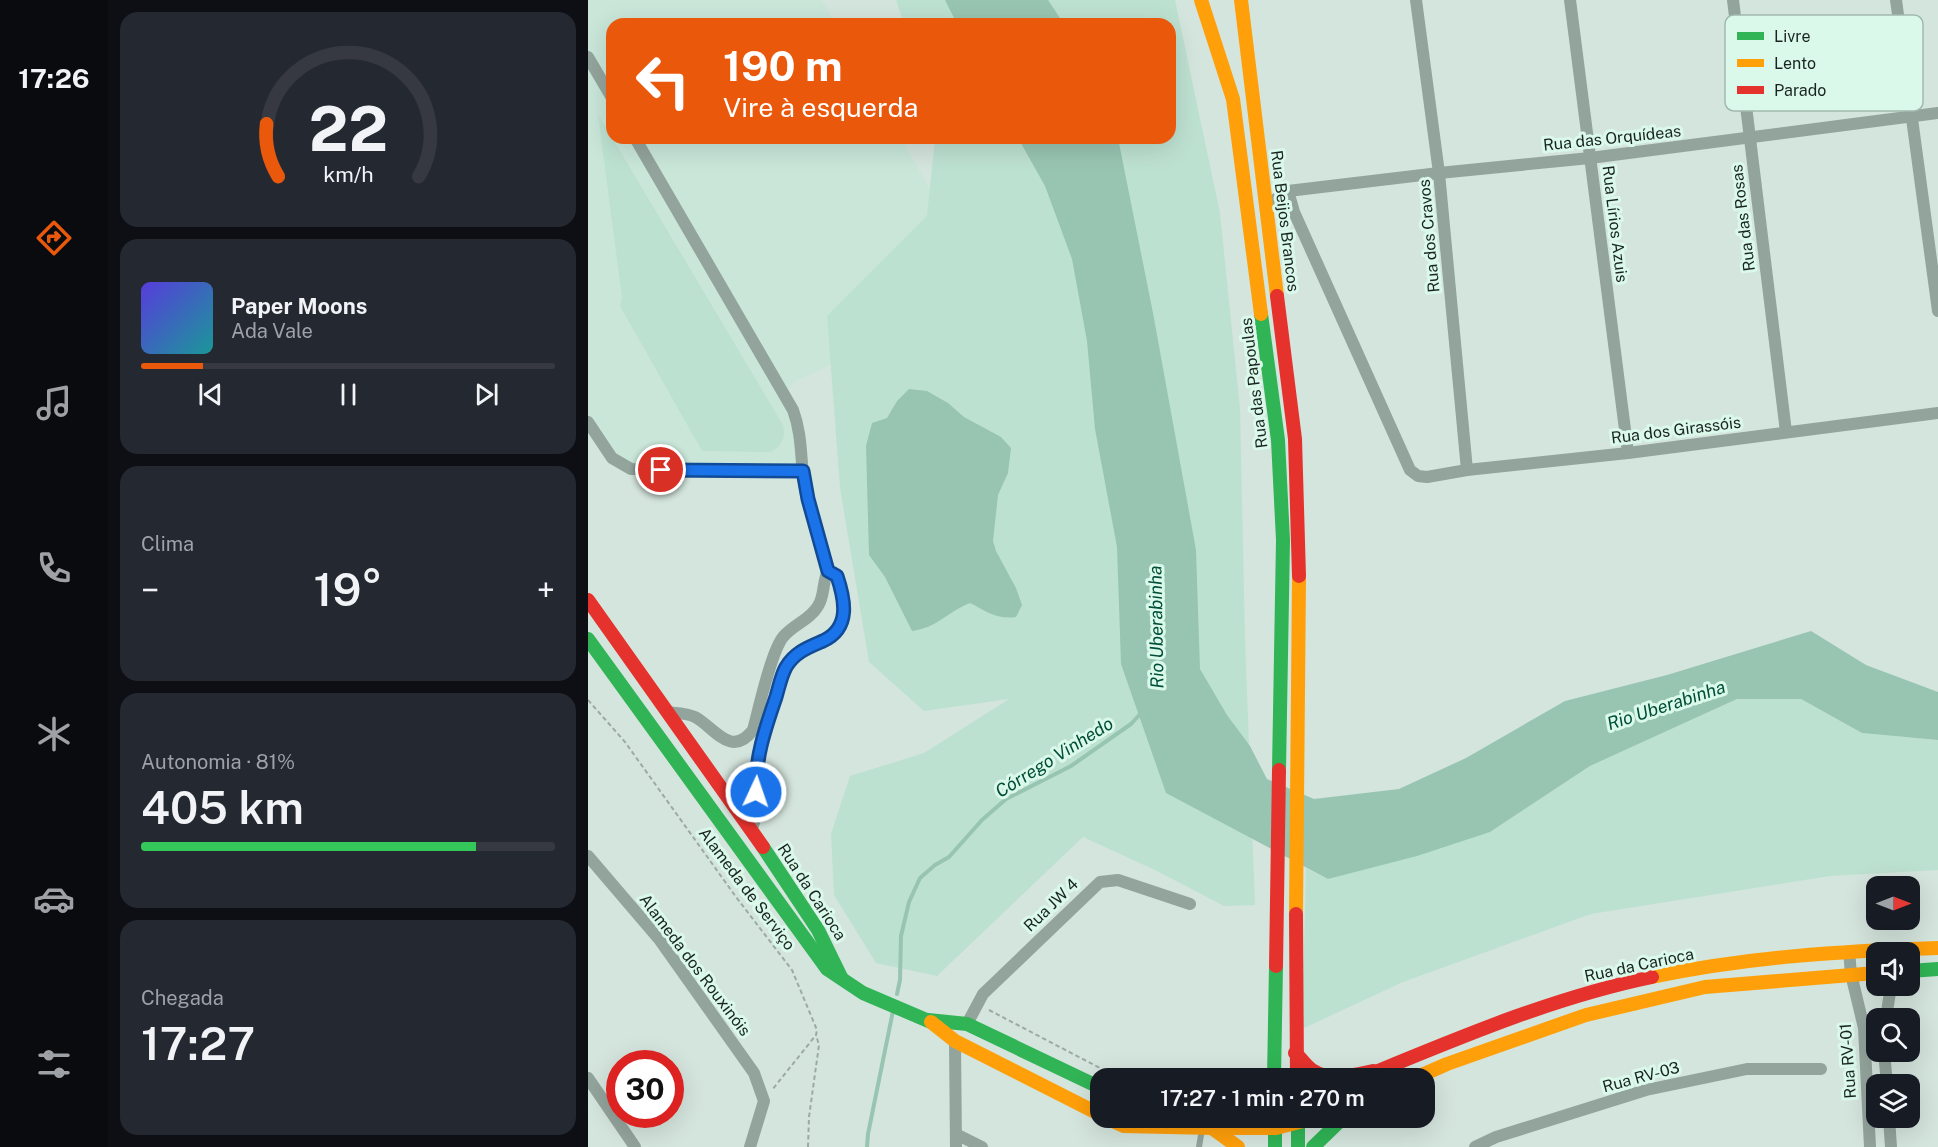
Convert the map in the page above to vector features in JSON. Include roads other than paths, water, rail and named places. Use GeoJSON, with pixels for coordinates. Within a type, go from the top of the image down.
{"type":"FeatureCollection","features":[{"type":"Feature","properties":{"kind":"street","name":"Rua das Papoulas"},"geometry":{"type":"LineString","coordinates":[[1201,0],[1233,99],[1278,441],[1283,540],[1274,1068]]}},
{"type":"Feature","properties":{"kind":"street","name":"Rua Beijos Brancos"},"geometry":{"type":"LineString","coordinates":[[1241,0],[1295,450],[1299,538],[1296,1068]]}},
{"type":"Feature","properties":{"kind":"street","name":"Rua dos Cravos"},"geometry":{"type":"LineString","coordinates":[[1416,0],[1439,172],[1467,470]]}},
{"type":"Feature","properties":{"kind":"street","name":"Rua Lírios Azuis"},"geometry":{"type":"LineString","coordinates":[[1570,0],[1628,453]]}},
{"type":"Feature","properties":{"kind":"street","name":"Rua das Rosas"},"geometry":{"type":"LineString","coordinates":[[1733,0],[1735,15]]}},
{"type":"Feature","properties":{"kind":"street"},"geometry":{"type":"LineString","coordinates":[[1896,0],[1898,15]]}},
{"type":"Feature","properties":{"kind":"street"},"geometry":{"type":"LineString","coordinates":[[588,57],[606,88]]}},
{"type":"Feature","properties":{"kind":"street","name":"Rua das Rosas"},"geometry":{"type":"LineString","coordinates":[[1747,111],[1786,432]]}},
{"type":"Feature","properties":{"kind":"street"},"geometry":{"type":"LineString","coordinates":[[1910,111],[1938,311]]}},
{"type":"Feature","properties":{"kind":"street","name":"Rua das Orquídeas"},"geometry":{"type":"LineString","coordinates":[[1267,205],[1288,191],[1439,172],[1590,158],[1938,113]]}},
{"type":"Feature","properties":{"kind":"street"},"geometry":{"type":"LineString","coordinates":[[638,144],[793,410],[801,437],[803,471],[808,499],[828,571],[824,580],[823,595],[817,609],[807,619],[791,629],[779,643],[773,658],[758,754],[755,822],[751,829]]}},
{"type":"Feature","properties":{"kind":"street","name":"Rua dos Girassóis"},"geometry":{"type":"LineString","coordinates":[[1288,191],[1294,212],[1410,470],[1418,476],[1427,477],[1467,470],[1628,453],[1938,413]]}},
{"type":"Feature","properties":{"kind":"street"},"geometry":{"type":"LineString","coordinates":[[588,422],[612,458],[631,469],[803,471]]}},
{"type":"Feature","properties":{"kind":"street"},"geometry":{"type":"LineString","coordinates":[[667,712],[694,716],[720,737],[736,741],[746,737],[753,730],[789,662],[807,647],[828,638],[843,621],[844,597],[837,576],[828,571]]}},
{"type":"Feature","properties":{"kind":"street","name":"Rua da Carioca"},"geometry":{"type":"LineString","coordinates":[[588,600],[751,829],[832,954],[841,977]]}},
{"type":"Feature","properties":{"kind":"street","name":"Rua da Carioca"},"geometry":{"type":"LineString","coordinates":[[588,639],[759,873],[814,953],[827,969],[841,977]]}},
{"type":"Feature","properties":{"kind":"street","name":"Alameda dos Rouxinóis"},"geometry":{"type":"LineString","coordinates":[[588,856],[659,939],[730,1036],[754,1073],[764,1101],[750,1147]]}},
{"type":"Feature","properties":{"kind":"street","name":"Rua JW 4"},"geometry":{"type":"LineString","coordinates":[[967,1024],[983,994],[1100,882],[1118,880],[1190,904]]}},
{"type":"Feature","properties":{"kind":"street","name":"Rua da Carioca"},"geometry":{"type":"LineString","coordinates":[[1388,1068],[1511,1017],[1620,984],[1731,963],[1849,951],[1938,948]]}},
{"type":"Feature","properties":{"kind":"street","name":"Rua RV-01"},"geometry":{"type":"LineString","coordinates":[[1849,951],[1851,974],[1864,1028],[1870,1147]]}},
{"type":"Feature","properties":{"kind":"street"},"geometry":{"type":"LineString","coordinates":[[1920,970],[1938,969]]}},
{"type":"Feature","properties":{"kind":"street"},"geometry":{"type":"LineString","coordinates":[[1435,1069],[1586,1015],[1705,987],[1866,973]]}},
{"type":"Feature","properties":{"kind":"street"},"geometry":{"type":"LineString","coordinates":[[841,977],[863,993],[925,1019],[955,1041],[1090,1110]]}},
{"type":"Feature","properties":{"kind":"street"},"geometry":{"type":"LineString","coordinates":[[925,1019],[967,1024],[1090,1083]]}},
{"type":"Feature","properties":{"kind":"street"},"geometry":{"type":"LineString","coordinates":[[955,1041],[956,1147]]}},
{"type":"Feature","properties":{"kind":"street"},"geometry":{"type":"LineString","coordinates":[[1295,1053],[1311,1068]]}},
{"type":"Feature","properties":{"kind":"street"},"geometry":{"type":"LineString","coordinates":[[1269,1068],[1274,1054]]}},
{"type":"Feature","properties":{"kind":"street"},"geometry":{"type":"LineString","coordinates":[[1054,1092],[1063,1082],[1064,1075],[1061,1069]]}},
{"type":"Feature","properties":{"kind":"street","name":"Rua RV-03"},"geometry":{"type":"LineString","coordinates":[[1475,1147],[1496,1137],[1646,1090],[1747,1069],[1821,1069]]}},
{"type":"Feature","properties":{"kind":"street"},"geometry":{"type":"LineString","coordinates":[[588,1078],[634,1147]]}},
{"type":"Feature","properties":{"kind":"street"},"geometry":{"type":"LineString","coordinates":[[1207,1128],[1238,1147]]}},
{"type":"Feature","properties":{"kind":"street"},"geometry":{"type":"LineString","coordinates":[[1275,1128],[1275,1147]]}},
{"type":"Feature","properties":{"kind":"street"},"geometry":{"type":"LineString","coordinates":[[1298,1128],[1298,1147]]}},
{"type":"Feature","properties":{"kind":"street"},"geometry":{"type":"LineString","coordinates":[[1313,1147],[1333,1128]]}},
{"type":"Feature","properties":{"kind":"street"},"geometry":{"type":"LineString","coordinates":[[1890,1128],[1891,1147]]}},
{"type":"Feature","properties":{"kind":"street"},"geometry":{"type":"LineString","coordinates":[[956,1134],[982,1147]]}},
{"type":"Feature","properties":{"kind":"lane"},"geometry":{"type":"LineString","coordinates":[[1200,1147],[1207,1128]]}},
{"type":"Feature","properties":{"kind":"water"},"geometry":{"type":"Polygon","coordinates":[[[945,0],[1048,0],[1060,18],[954,18],[945,0]]]}},
{"type":"Feature","properties":{"kind":"water","name":"Rio Uberabinha"},"geometry":{"type":"Polygon","coordinates":[[[1021,144],[1119,144],[1196,550],[1200,669],[1227,715],[1250,746],[1267,779],[1314,799],[1399,789],[1466,758],[1565,701],[1667,675],[1811,631],[1866,665],[1938,692],[1938,740],[1862,733],[1801,699],[1737,699],[1590,766],[1490,832],[1417,856],[1328,879],[1166,793],[1121,664],[1117,547],[1095,429],[1087,341],[1072,259],[1045,186],[1021,144]]]}},
{"type":"Feature","properties":{"kind":"water"},"geometry":{"type":"Polygon","coordinates":[[[909,389],[927,391],[948,403],[964,417],[1001,437],[1011,448],[1008,473],[998,495],[993,541],[1022,605],[1016,617],[997,616],[970,603],[928,627],[912,631],[885,577],[869,555],[866,446],[872,423],[887,418],[897,401],[909,389]]]}},
{"type":"Feature","properties":{"kind":"waterway","name":"Córrego Vinhedo"},"geometry":{"type":"LineString","coordinates":[[897,994],[900,980],[901,936],[909,902],[920,878],[949,857],[982,820],[1006,799],[1071,766],[1131,724],[1142,712]]}},
{"type":"Feature","properties":{"kind":"waterway","name":"Córrego Vinhedo"},"geometry":{"type":"LineString","coordinates":[[867,1147],[893,1011]]}}]}
